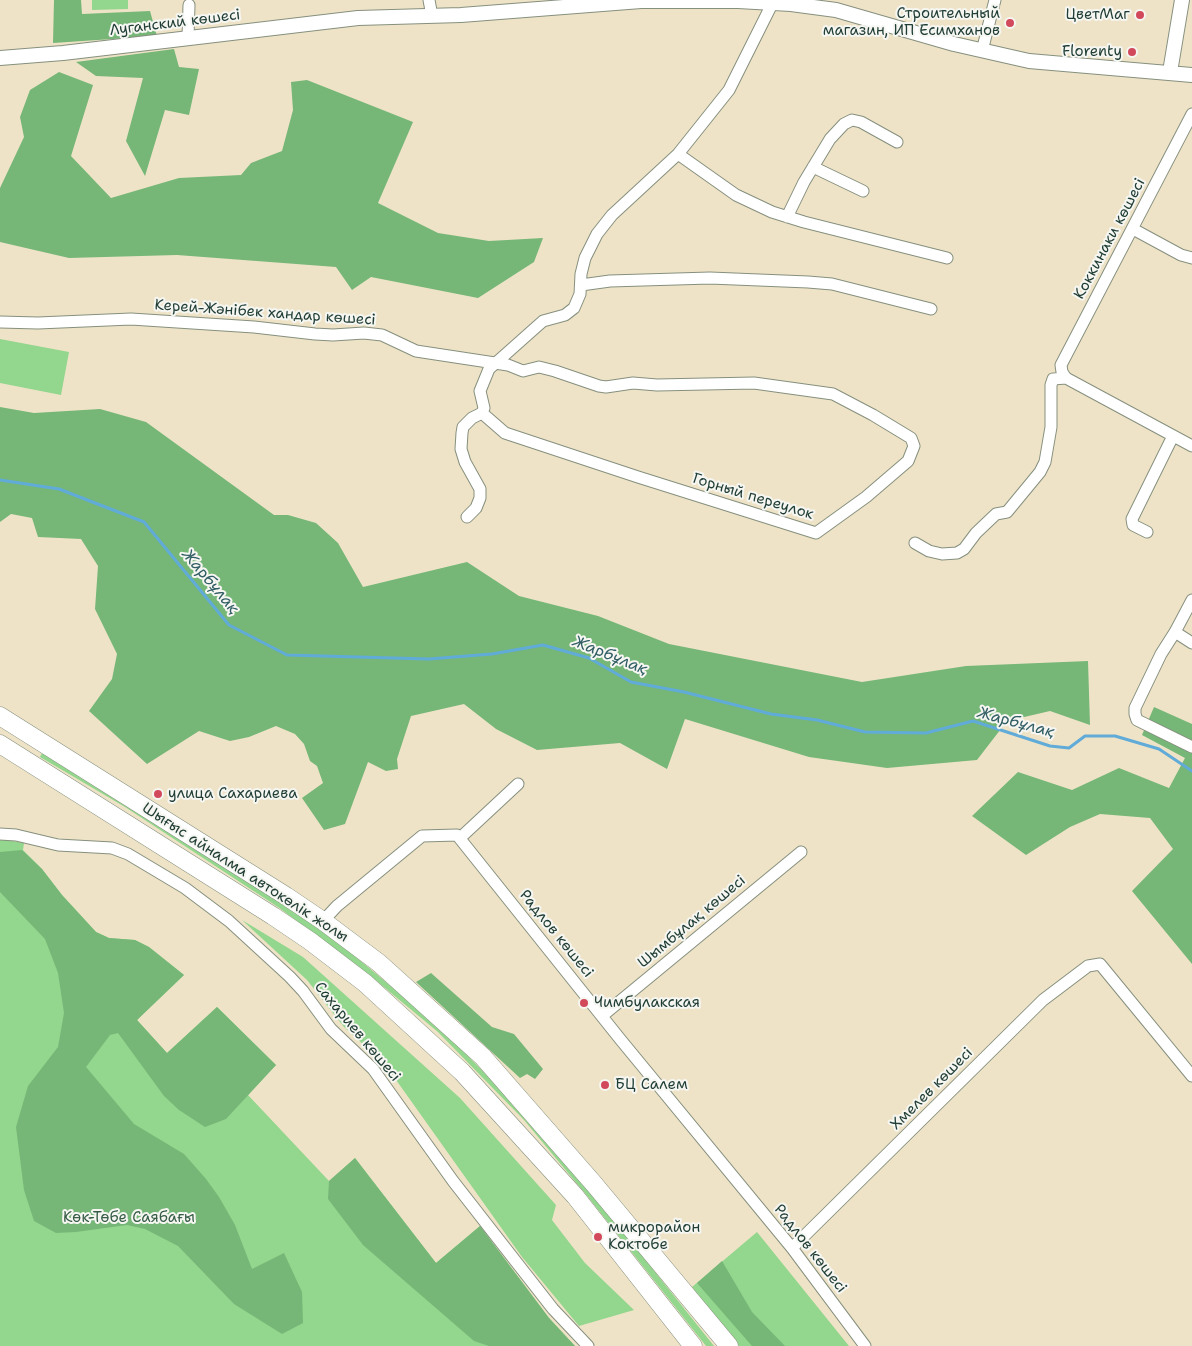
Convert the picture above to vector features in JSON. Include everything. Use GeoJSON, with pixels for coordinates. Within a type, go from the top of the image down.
{"type":"FeatureCollection","features":[{"type":"Feature","properties":{"kind":"main road","name":"Шығыс айналма автокөлік жолы"},"geometry":{"type":"LineString","coordinates":[[0,716],[278,891],[323,921],[379,963],[483,1057],[594,1184],[729,1346]]}},
{"type":"Feature","properties":{"kind":"main road"},"geometry":{"type":"LineString","coordinates":[[0,744],[273,916],[310,941],[365,984],[462,1072],[575,1196],[693,1346]]}},
{"type":"Feature","properties":{"kind":"street"},"geometry":{"type":"LineString","coordinates":[[430,0],[432,16]]}},
{"type":"Feature","properties":{"kind":"street"},"geometry":{"type":"LineString","coordinates":[[982,51],[995,0]]}},
{"type":"Feature","properties":{"kind":"street"},"geometry":{"type":"LineString","coordinates":[[1170,72],[1182,0]]}},
{"type":"Feature","properties":{"kind":"street","name":"Луганский көшесі"},"geometry":{"type":"LineString","coordinates":[[0,58],[63,53],[358,18],[432,16],[592,2],[703,1],[773,2],[836,10],[982,51],[1029,61],[1121,70],[1192,74]]}},
{"type":"Feature","properties":{"kind":"street"},"geometry":{"type":"LineString","coordinates":[[467,517],[476,508],[480,498],[480,489],[465,462],[461,449],[462,433],[463,427],[472,418],[482,413],[484,408],[480,391],[489,369],[494,362],[543,321],[564,315],[574,308],[580,294],[581,274],[585,258],[597,234],[612,215],[678,154],[729,90],[773,2]]}},
{"type":"Feature","properties":{"kind":"street"},"geometry":{"type":"LineString","coordinates":[[188,5],[188,37]]}},
{"type":"Feature","properties":{"kind":"street","name":"Коккинаки көшесі"},"geometry":{"type":"LineString","coordinates":[[1066,378],[1062,372],[1061,365],[1192,114]]}},
{"type":"Feature","properties":{"kind":"street"},"geometry":{"type":"LineString","coordinates":[[787,217],[812,167],[830,139],[844,124],[852,120],[861,122],[897,142]]}},
{"type":"Feature","properties":{"kind":"street"},"geometry":{"type":"LineString","coordinates":[[678,154],[736,195],[756,206],[787,217],[947,258]]}},
{"type":"Feature","properties":{"kind":"street"},"geometry":{"type":"LineString","coordinates":[[812,167],[863,191]]}},
{"type":"Feature","properties":{"kind":"street"},"geometry":{"type":"LineString","coordinates":[[1133,229],[1181,255],[1192,258]]}},
{"type":"Feature","properties":{"kind":"street"},"geometry":{"type":"LineString","coordinates":[[581,285],[610,281],[710,278],[808,282],[832,284],[931,309]]}},
{"type":"Feature","properties":{"kind":"street","name":"Керей-Жәнібек хандар көшесі"},"geometry":{"type":"LineString","coordinates":[[0,322],[38,323],[130,319],[254,327],[315,334],[364,333],[382,335],[416,351],[487,363],[494,362]]}},
{"type":"Feature","properties":{"kind":"street","name":"Горный переулок"},"geometry":{"type":"LineString","coordinates":[[482,413],[505,433],[638,477],[816,532],[866,497],[908,461],[914,446],[910,438],[873,415],[833,394],[754,383],[657,385],[632,383],[606,387],[539,367],[524,371],[494,362]]}},
{"type":"Feature","properties":{"kind":"street"},"geometry":{"type":"LineString","coordinates":[[915,543],[929,551],[942,554],[956,553],[964,549],[996,514],[1007,512],[1040,472],[1045,462],[1050,437],[1051,386],[1053,379],[1066,378],[1192,446]]}},
{"type":"Feature","properties":{"kind":"street"},"geometry":{"type":"LineString","coordinates":[[1147,532],[1133,525],[1132,519],[1173,436]]}},
{"type":"Feature","properties":{"kind":"street"},"geometry":{"type":"LineString","coordinates":[[1192,600],[1161,654],[1135,708],[1137,720],[1192,747]]}},
{"type":"Feature","properties":{"kind":"street"},"geometry":{"type":"LineString","coordinates":[[1175,632],[1192,643]]}},
{"type":"Feature","properties":{"kind":"street"},"geometry":{"type":"LineString","coordinates":[[323,921],[337,906],[422,836],[457,835],[460,838],[518,784]]}},
{"type":"Feature","properties":{"kind":"street","name":"Сахариев көшесі"},"geometry":{"type":"LineString","coordinates":[[0,834],[16,835],[55,844],[112,848],[128,854],[185,888],[229,921],[290,977],[303,991],[331,1029],[374,1070],[453,1181],[553,1309],[588,1346]]}},
{"type":"Feature","properties":{"kind":"street","name":"Радлов көшесі"},"geometry":{"type":"LineString","coordinates":[[460,838],[602,1016],[792,1248],[865,1346]]}},
{"type":"Feature","properties":{"kind":"street","name":"Шымбұлақ көшесі"},"geometry":{"type":"LineString","coordinates":[[602,1016],[801,852]]}},
{"type":"Feature","properties":{"kind":"street","name":"Хмелев көшесі"},"geometry":{"type":"LineString","coordinates":[[792,1248],[1043,1000],[1088,966],[1100,964],[1192,1076]]}},
{"type":"Feature","properties":{"kind":"green space"},"geometry":{"type":"Polygon","coordinates":[[[54,0],[81,0],[82,14],[150,11],[157,36],[53,43],[54,0]]]}},
{"type":"Feature","properties":{"kind":"green space"},"geometry":{"type":"Polygon","coordinates":[[[92,0],[128,0],[128,9],[92,10],[92,0]]]}},
{"type":"Feature","properties":{"kind":"green space"},"geometry":{"type":"Polygon","coordinates":[[[174,49],[179,67],[199,69],[189,115],[165,110],[145,176],[126,141],[143,78],[96,76],[76,62],[174,49]]]}},
{"type":"Feature","properties":{"kind":"green space"},"geometry":{"type":"Polygon","coordinates":[[[59,72],[93,85],[71,156],[111,198],[179,178],[241,175],[251,163],[282,151],[293,110],[291,82],[307,80],[413,122],[378,203],[438,233],[489,241],[543,238],[534,262],[478,298],[371,277],[352,290],[336,267],[177,255],[69,258],[0,242],[0,188],[24,137],[20,117],[30,90],[59,72]]]}},
{"type":"Feature","properties":{"kind":"green space"},"geometry":{"type":"Polygon","coordinates":[[[0,339],[69,352],[61,395],[0,383],[0,339]]]}},
{"type":"Feature","properties":{"kind":"green space"},"geometry":{"type":"Polygon","coordinates":[[[0,407],[34,413],[100,409],[146,422],[274,515],[288,515],[316,523],[338,543],[363,587],[467,562],[519,596],[598,616],[669,644],[862,682],[966,666],[1088,661],[1090,725],[1050,711],[1007,721],[977,760],[887,768],[809,757],[685,719],[667,769],[620,743],[537,750],[496,729],[464,704],[411,716],[397,759],[398,769],[386,771],[368,762],[345,824],[324,830],[302,798],[323,783],[317,766],[310,761],[304,744],[295,734],[276,726],[249,737],[230,741],[199,731],[147,764],[89,711],[112,679],[117,654],[95,609],[98,566],[81,539],[38,537],[32,518],[11,514],[0,522],[0,407]]]}},
{"type":"Feature","properties":{"kind":"green space"},"geometry":{"type":"Polygon","coordinates":[[[1154,707],[1192,724],[1192,964],[1132,891],[1173,849],[1150,818],[1100,814],[1070,827],[1026,855],[972,816],[1018,772],[1072,790],[1119,768],[1169,788],[1185,758],[1142,735],[1154,707]]]}},
{"type":"Feature","properties":{"kind":"green space"},"geometry":{"type":"Polygon","coordinates":[[[42,753],[166,826],[281,902],[338,942],[441,1028],[527,1117],[592,1193],[714,1346],[706,1346],[588,1197],[524,1120],[438,1032],[379,983],[278,907],[125,807],[40,757],[42,753]]]}},
{"type":"Feature","properties":{"kind":"green space","name":"Көк-Төбе Саябағы"},"geometry":{"type":"Polygon","coordinates":[[[0,839],[24,843],[23,850],[42,869],[62,895],[96,932],[109,938],[135,940],[149,947],[184,975],[137,1020],[167,1053],[217,1007],[276,1065],[248,1095],[329,1181],[355,1158],[436,1263],[480,1226],[549,1318],[575,1346],[0,1346],[0,839]]]}},
{"type":"Feature","properties":{"kind":"green space"},"geometry":{"type":"Polygon","coordinates":[[[22,850],[42,869],[62,895],[96,932],[109,938],[135,940],[149,947],[184,975],[137,1020],[167,1053],[217,1007],[276,1065],[226,1119],[205,1127],[179,1110],[164,1096],[118,1033],[110,1035],[86,1067],[134,1124],[184,1154],[206,1179],[235,1225],[252,1269],[284,1253],[302,1292],[303,1323],[282,1334],[234,1304],[178,1246],[145,1229],[127,1225],[56,1233],[34,1221],[24,1190],[16,1127],[28,1086],[58,1047],[64,1013],[58,973],[45,939],[0,892],[0,852],[22,850]]]}},
{"type":"Feature","properties":{"kind":"green space"},"geometry":{"type":"Polygon","coordinates":[[[242,920],[303,957],[460,1098],[556,1205],[552,1220],[585,1263],[634,1310],[579,1326],[522,1257],[384,1063],[344,1027],[307,980],[242,920]]]}},
{"type":"Feature","properties":{"kind":"green space"},"geometry":{"type":"Polygon","coordinates":[[[431,973],[492,1027],[514,1034],[543,1069],[535,1079],[527,1074],[520,1078],[416,982],[431,973]]]}},
{"type":"Feature","properties":{"kind":"green space"},"geometry":{"type":"Polygon","coordinates":[[[355,1158],[436,1263],[480,1226],[549,1318],[575,1346],[489,1346],[474,1341],[363,1245],[328,1199],[329,1181],[355,1158]]]}},
{"type":"Feature","properties":{"kind":"green space"},"geometry":{"type":"Polygon","coordinates":[[[757,1232],[849,1346],[739,1346],[692,1287],[757,1232]]]}},
{"type":"Feature","properties":{"kind":"green space"},"geometry":{"type":"Polygon","coordinates":[[[722,1261],[752,1312],[785,1346],[752,1346],[697,1283],[722,1261]]]}},
{"type":"Feature","properties":{"kind":"waterway","name":"Жарбұлақ"},"geometry":{"type":"LineString","coordinates":[[0,480],[59,489],[144,522],[229,625],[287,655],[429,659],[492,654],[543,645],[589,658],[631,682],[684,692],[771,714],[817,720],[865,732],[926,733],[973,721],[1050,746],[1069,748],[1085,736],[1115,736],[1159,749],[1192,771]]}},
{"type":"Feature","properties":{"kind":"place","name":"ЦветМаг"},"geometry":{"type":"Point","coordinates":[1140,15]}},
{"type":"Feature","properties":{"kind":"place","name":"Строительный магазин, ИП Есимханов"},"geometry":{"type":"Point","coordinates":[1010,23]}},
{"type":"Feature","properties":{"kind":"place","name":"Florenty"},"geometry":{"type":"Point","coordinates":[1132,52]}},
{"type":"Feature","properties":{"kind":"place","name":"улица Сахариева"},"geometry":{"type":"Point","coordinates":[158,794]}},
{"type":"Feature","properties":{"kind":"place","name":"Чимбулакская"},"geometry":{"type":"Point","coordinates":[584,1003]}},
{"type":"Feature","properties":{"kind":"place","name":"БЦ Салем"},"geometry":{"type":"Point","coordinates":[605,1085]}},
{"type":"Feature","properties":{"kind":"place","name":"микрорайон Коктобе"},"geometry":{"type":"Point","coordinates":[598,1237]}}]}
